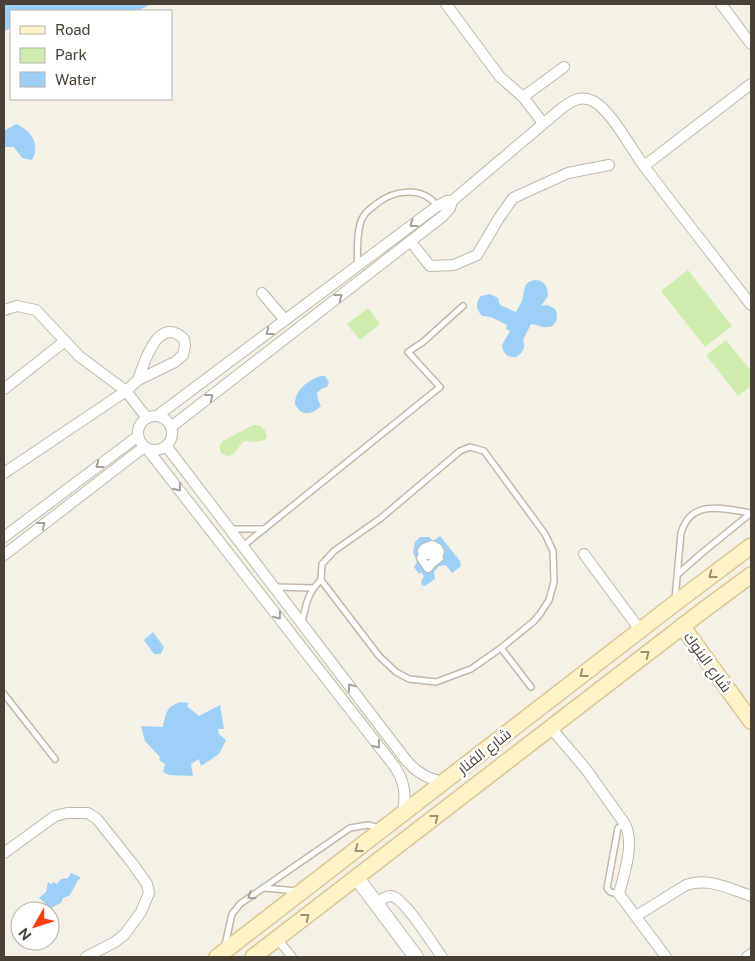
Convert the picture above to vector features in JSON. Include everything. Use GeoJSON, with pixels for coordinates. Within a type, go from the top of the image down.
{"type":"FeatureCollection","features":[{"type":"Feature","properties":{"kind":"main road","name":"شارع الفنار"},"geometry":{"type":"LineString","coordinates":[[220,955],[751,546]]}},
{"type":"Feature","properties":{"kind":"main road","name":"شارع الفنار"},"geometry":{"type":"LineString","coordinates":[[253,957],[682,626],[751,575]]}},
{"type":"Feature","properties":{"kind":"main road","name":"شارع البنوك"},"geometry":{"type":"LineString","coordinates":[[682,626],[751,721]]}},
{"type":"Feature","properties":{"kind":"street"},"geometry":{"type":"LineString","coordinates":[[446,4],[500,77],[523,97],[543,123]]}},
{"type":"Feature","properties":{"kind":"street"},"geometry":{"type":"LineString","coordinates":[[721,4],[751,44]]}},
{"type":"Feature","properties":{"kind":"street"},"geometry":{"type":"LineString","coordinates":[[523,97],[564,67]]}},
{"type":"Feature","properties":{"kind":"street"},"geometry":{"type":"LineString","coordinates":[[644,166],[751,84]]}},
{"type":"Feature","properties":{"kind":"street"},"geometry":{"type":"LineString","coordinates":[[172,427],[411,242],[443,216],[450,208],[452,201],[543,123],[576,99],[594,101],[604,109],[644,166],[751,305]]}},
{"type":"Feature","properties":{"kind":"street"},"geometry":{"type":"LineString","coordinates":[[411,242],[430,266],[454,265],[477,255],[498,218],[514,198],[568,173],[608,165]]}},
{"type":"Feature","properties":{"kind":"street"},"geometry":{"type":"LineString","coordinates":[[4,538],[138,436],[141,424],[438,206],[447,201],[452,201]]}},
{"type":"Feature","properties":{"kind":"street"},"geometry":{"type":"LineString","coordinates":[[262,293],[285,320]]}},
{"type":"Feature","properties":{"kind":"street"},"geometry":{"type":"LineString","coordinates":[[4,310],[17,306],[36,310],[79,356],[126,391],[152,417],[166,420],[172,427],[172,440],[167,446],[158,451],[146,448]]}},
{"type":"Feature","properties":{"kind":"street"},"geometry":{"type":"LineString","coordinates":[[4,473],[126,391],[138,380],[175,362],[183,355],[185,346],[184,339],[179,334],[166,333],[150,347],[138,380]]}},
{"type":"Feature","properties":{"kind":"street"},"geometry":{"type":"LineString","coordinates":[[4,389],[65,341]]}},
{"type":"Feature","properties":{"kind":"street"},"geometry":{"type":"LineString","coordinates":[[138,436],[395,767],[402,779],[405,793],[402,815]]}},
{"type":"Feature","properties":{"kind":"street"},"geometry":{"type":"LineString","coordinates":[[167,446],[411,766],[425,776],[444,782]]}},
{"type":"Feature","properties":{"kind":"street"},"geometry":{"type":"LineString","coordinates":[[4,555],[146,448]]}},
{"type":"Feature","properties":{"kind":"street"},"geometry":{"type":"LineString","coordinates":[[584,554],[640,630]]}},
{"type":"Feature","properties":{"kind":"street"},"geometry":{"type":"LineString","coordinates":[[551,728],[585,768],[625,824],[628,834],[628,854],[619,894],[666,957]]}},
{"type":"Feature","properties":{"kind":"street"},"geometry":{"type":"LineString","coordinates":[[4,853],[55,816],[67,813],[88,813],[97,820],[132,863],[147,884],[148,893],[141,912],[120,938],[86,957]]}},
{"type":"Feature","properties":{"kind":"street"},"geometry":{"type":"LineString","coordinates":[[357,878],[416,957]]}},
{"type":"Feature","properties":{"kind":"street"},"geometry":{"type":"LineString","coordinates":[[636,916],[694,882],[706,882],[751,896]]}},
{"type":"Feature","properties":{"kind":"street"},"geometry":{"type":"LineString","coordinates":[[376,903],[390,896],[402,902],[442,957]]}},
{"type":"Feature","properties":{"kind":"street"},"geometry":{"type":"LineString","coordinates":[[278,939],[292,957]]}},
{"type":"Feature","properties":{"kind":"street"},"geometry":{"type":"LineString","coordinates":[[748,957],[751,954]]}},
{"type":"Feature","properties":{"kind":"lane"},"geometry":{"type":"LineString","coordinates":[[357,266],[361,222],[366,212],[380,201],[396,194],[414,192],[425,194],[438,206],[443,216]]}},
{"type":"Feature","properties":{"kind":"lane"},"geometry":{"type":"LineString","coordinates":[[243,546],[440,387],[408,352],[423,342],[463,306]]}},
{"type":"Feature","properties":{"kind":"lane"},"geometry":{"type":"LineString","coordinates":[[470,447],[484,451],[545,534],[553,551],[554,582],[549,600],[533,622],[471,669],[436,682],[409,679],[396,672],[379,656],[321,580],[322,564],[334,551],[381,518],[460,451],[470,447]]}},
{"type":"Feature","properties":{"kind":"lane"},"geometry":{"type":"LineString","coordinates":[[674,604],[681,533],[684,523],[693,514],[702,509],[712,508],[751,513]]}},
{"type":"Feature","properties":{"kind":"lane"},"geometry":{"type":"LineString","coordinates":[[678,574],[751,513]]}},
{"type":"Feature","properties":{"kind":"lane"},"geometry":{"type":"LineString","coordinates":[[230,529],[264,529]]}},
{"type":"Feature","properties":{"kind":"lane"},"geometry":{"type":"LineString","coordinates":[[302,624],[313,588],[321,580]]}},
{"type":"Feature","properties":{"kind":"lane"},"geometry":{"type":"LineString","coordinates":[[274,587],[313,588]]}},
{"type":"Feature","properties":{"kind":"lane"},"geometry":{"type":"LineString","coordinates":[[501,648],[531,687]]}},
{"type":"Feature","properties":{"kind":"lane"},"geometry":{"type":"LineString","coordinates":[[4,694],[55,759]]}},
{"type":"Feature","properties":{"kind":"lane"},"geometry":{"type":"LineString","coordinates":[[619,894],[610,892],[607,888],[618,828],[625,824]]}},
{"type":"Feature","properties":{"kind":"lane"},"geometry":{"type":"LineString","coordinates":[[220,955],[232,914],[240,904],[350,828],[368,825],[383,829]]}},
{"type":"Feature","properties":{"kind":"lane"},"geometry":{"type":"LineString","coordinates":[[264,888],[302,892]]}},
{"type":"Feature","properties":{"kind":"green space"},"geometry":{"type":"Polygon","coordinates":[[[688,270],[732,326],[705,347],[661,291],[688,270]]]}},
{"type":"Feature","properties":{"kind":"green space"},"geometry":{"type":"Polygon","coordinates":[[[368,308],[380,324],[360,340],[347,324],[368,308]]]}},
{"type":"Feature","properties":{"kind":"green space"},"geometry":{"type":"Polygon","coordinates":[[[726,340],[751,371],[751,386],[738,396],[706,355],[726,340]]]}},
{"type":"Feature","properties":{"kind":"green space"},"geometry":{"type":"Polygon","coordinates":[[[253,425],[261,426],[264,429],[267,437],[265,440],[257,442],[244,441],[235,453],[229,456],[221,453],[219,446],[223,441],[253,425]]]}},
{"type":"Feature","properties":{"kind":"water"},"geometry":{"type":"Polygon","coordinates":[[[4,4],[152,4],[139,10],[10,10],[10,28],[4,31],[4,4]]]}},
{"type":"Feature","properties":{"kind":"water"},"geometry":{"type":"Polygon","coordinates":[[[16,124],[26,130],[33,139],[35,154],[32,160],[22,158],[14,147],[4,147],[4,131],[16,124]]]}},
{"type":"Feature","properties":{"kind":"water"},"geometry":{"type":"Polygon","coordinates":[[[534,280],[543,282],[546,287],[548,296],[541,306],[547,305],[555,309],[556,321],[550,327],[531,324],[523,340],[524,347],[522,352],[516,357],[511,357],[506,355],[502,345],[510,331],[506,329],[507,325],[491,317],[482,316],[478,311],[477,304],[481,296],[490,294],[498,298],[500,305],[516,312],[528,282],[534,280]]]}},
{"type":"Feature","properties":{"kind":"water"},"geometry":{"type":"Polygon","coordinates":[[[325,376],[329,382],[327,387],[317,393],[321,406],[310,413],[303,413],[295,404],[297,394],[311,380],[325,376]]]}},
{"type":"Feature","properties":{"kind":"water"},"geometry":{"type":"Polygon","coordinates":[[[440,536],[460,561],[461,566],[452,573],[446,565],[439,566],[434,572],[435,579],[425,586],[422,585],[421,581],[424,576],[421,572],[419,574],[414,567],[417,562],[413,552],[415,542],[420,537],[429,537],[433,541],[440,536]]]}},
{"type":"Feature","properties":{"kind":"water"},"geometry":{"type":"Polygon","coordinates":[[[153,632],[164,647],[161,654],[154,654],[144,640],[153,632]]]}},
{"type":"Feature","properties":{"kind":"water"},"geometry":{"type":"Polygon","coordinates":[[[180,702],[189,703],[187,706],[199,716],[220,705],[224,729],[218,729],[219,734],[226,740],[219,754],[201,766],[199,759],[191,764],[193,776],[169,775],[163,772],[165,764],[159,760],[160,757],[145,741],[141,726],[163,727],[169,708],[180,702]]]}},
{"type":"Feature","properties":{"kind":"water"},"geometry":{"type":"Polygon","coordinates":[[[71,873],[80,877],[80,879],[70,895],[63,898],[61,903],[60,901],[43,901],[39,898],[46,892],[48,882],[57,884],[61,879],[68,878],[71,873]]]}}]}
